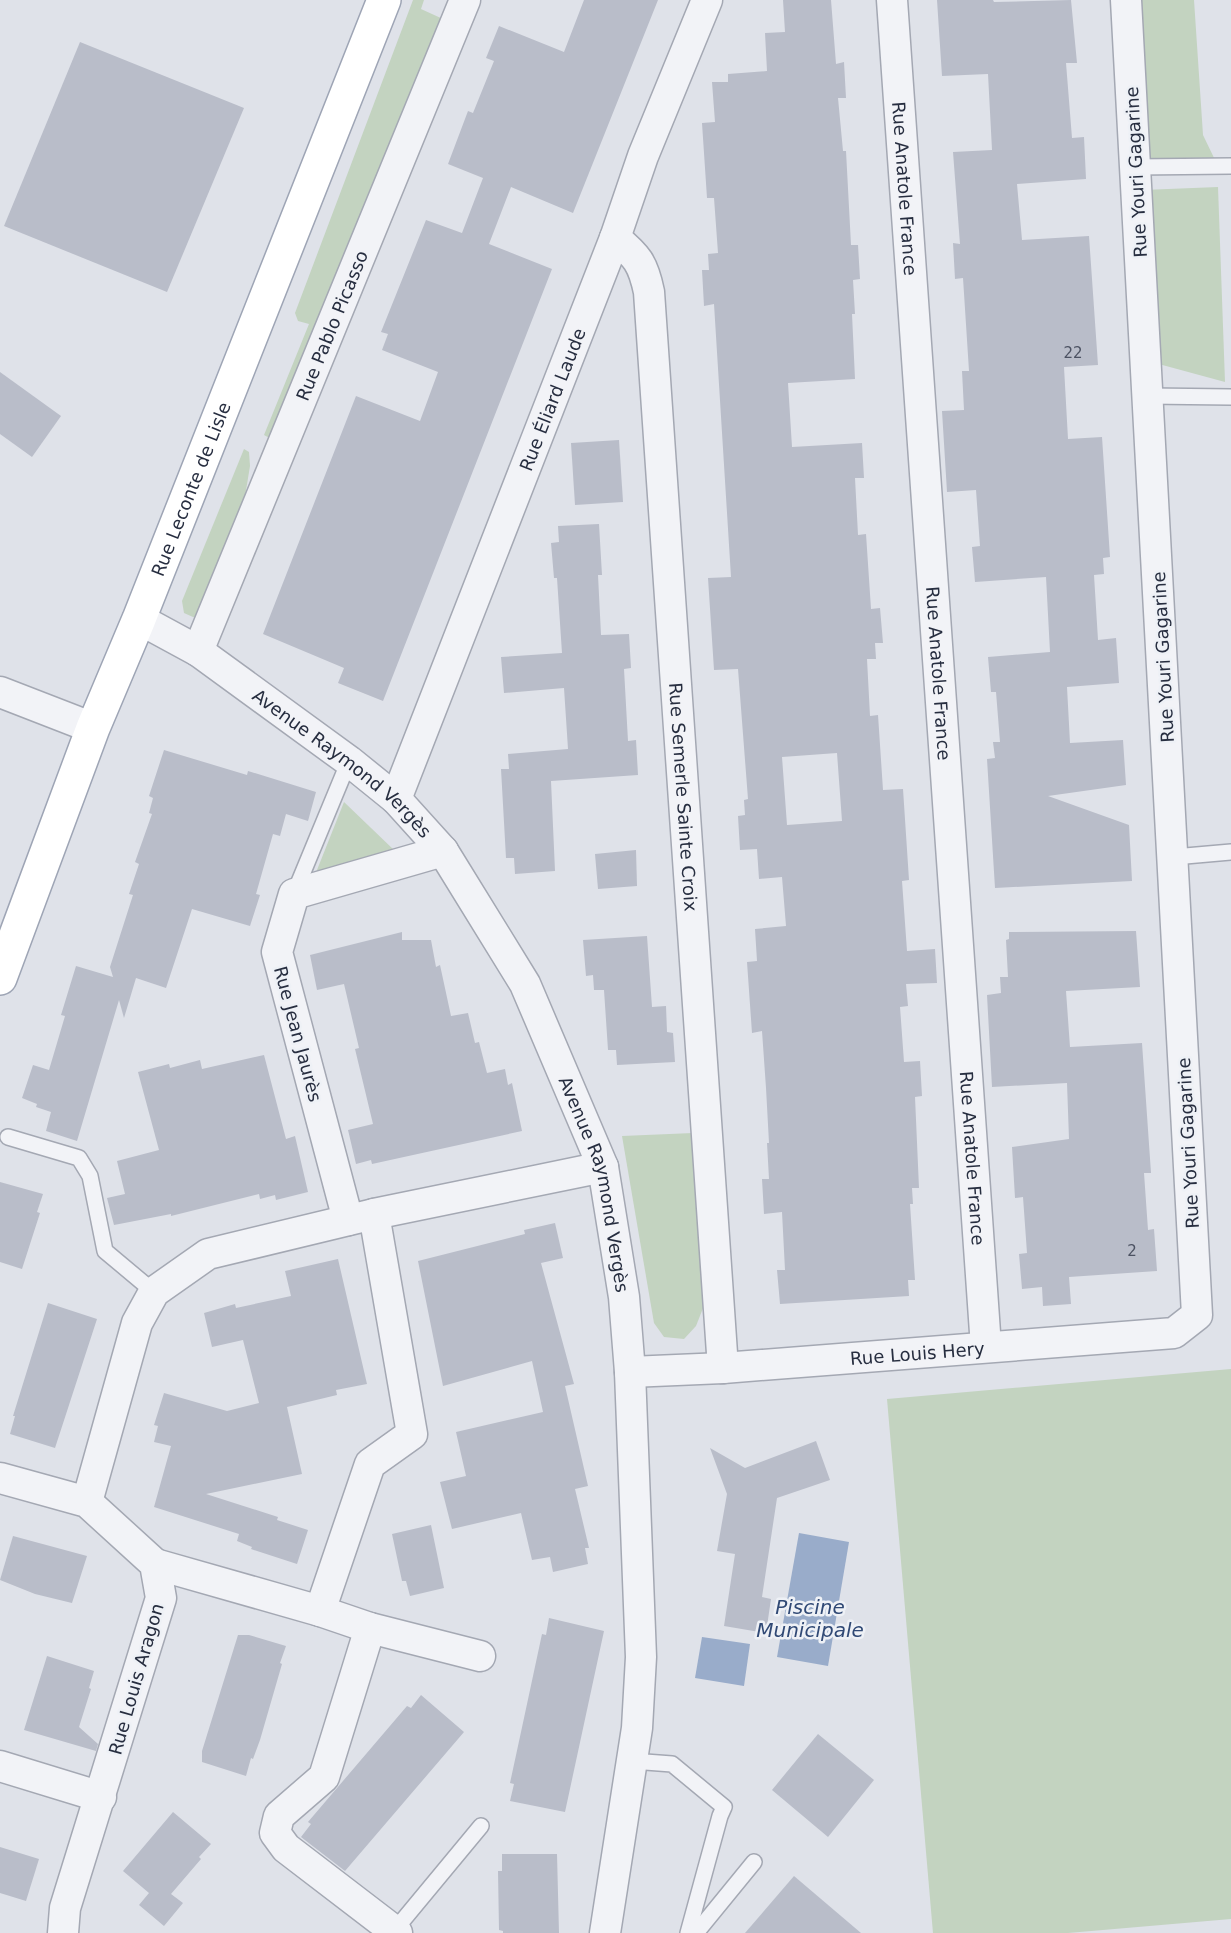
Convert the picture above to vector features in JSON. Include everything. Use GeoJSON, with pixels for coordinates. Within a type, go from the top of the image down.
{"type":"FeatureCollection","features":[{"type":"Feature","properties":{"kind":"main road","name":"Rue Leconte de Lisle"},"geometry":{"type":"LineString","coordinates":[[0,978],[93,728],[139,619],[384,0]]}},
{"type":"Feature","properties":{"kind":"street","name":"Rue Pablo Picasso"},"geometry":{"type":"LineString","coordinates":[[198,651],[465,0]]}},
{"type":"Feature","properties":{"kind":"street","name":"Rue Éliard Laude"},"geometry":{"type":"LineString","coordinates":[[396,799],[615,238],[643,156],[707,0]]}},
{"type":"Feature","properties":{"kind":"street","name":"Rue Anatole France"},"geometry":{"type":"LineString","coordinates":[[892,0],[986,1347]]}},
{"type":"Feature","properties":{"kind":"street","name":"Rue Youri Gagarine"},"geometry":{"type":"LineString","coordinates":[[1126,0],[1197,1315]]}},
{"type":"Feature","properties":{"kind":"street","name":"Rue Semerle Sainte Croix"},"geometry":{"type":"LineString","coordinates":[[615,238],[636,256],[645,271],[649,292],[723,1368]]}},
{"type":"Feature","properties":{"kind":"street","name":"Avenue Raymond Vergès"},"geometry":{"type":"LineString","coordinates":[[139,619],[198,651],[349,761],[396,799],[443,852],[525,984],[603,1167],[624,1297],[630,1372],[641,1657],[637,1728],[605,1933]]}},
{"type":"Feature","properties":{"kind":"street"},"geometry":{"type":"LineString","coordinates":[[0,693],[93,728]]}},
{"type":"Feature","properties":{"kind":"street"},"geometry":{"type":"LineString","coordinates":[[294,894],[443,852]]}},
{"type":"Feature","properties":{"kind":"street","name":"Rue Jean Jaurès"},"geometry":{"type":"LineString","coordinates":[[294,894],[277,952],[361,1217],[412,1434],[370,1464],[320,1611]]}},
{"type":"Feature","properties":{"kind":"street"},"geometry":{"type":"LineString","coordinates":[[87,1502],[137,1323],[154,1292],[208,1254],[361,1217],[603,1167]]}},
{"type":"Feature","properties":{"kind":"street","name":"Rue Louis Hery"},"geometry":{"type":"LineString","coordinates":[[630,1372],[723,1368],[1174,1333],[1197,1315]]}},
{"type":"Feature","properties":{"kind":"street"},"geometry":{"type":"LineString","coordinates":[[0,1478],[87,1502],[155,1564],[320,1611],[370,1628],[480,1656]]}},
{"type":"Feature","properties":{"kind":"street","name":"Rue Louis Aragon"},"geometry":{"type":"LineString","coordinates":[[63,1933],[65,1908],[161,1598],[155,1564]]}},
{"type":"Feature","properties":{"kind":"street"},"geometry":{"type":"LineString","coordinates":[[370,1628],[324,1777],[279,1816],[275,1833],[285,1848],[395,1932]]}},
{"type":"Feature","properties":{"kind":"street"},"geometry":{"type":"LineString","coordinates":[[0,1766],[101,1797]]}},
{"type":"Feature","properties":{"kind":"lane"},"geometry":{"type":"LineString","coordinates":[[1135,167],[1231,166]]}},
{"type":"Feature","properties":{"kind":"lane"},"geometry":{"type":"LineString","coordinates":[[1148,396],[1231,397]]}},
{"type":"Feature","properties":{"kind":"lane"},"geometry":{"type":"LineString","coordinates":[[294,894],[349,761]]}},
{"type":"Feature","properties":{"kind":"lane"},"geometry":{"type":"LineString","coordinates":[[1174,857],[1231,852]]}},
{"type":"Feature","properties":{"kind":"lane"},"geometry":{"type":"LineString","coordinates":[[8,1137],[79,1158],[90,1176],[105,1251],[154,1292]]}},
{"type":"Feature","properties":{"kind":"lane"},"geometry":{"type":"LineString","coordinates":[[632,1761],[672,1764],[724,1807],[688,1933]]}},
{"type":"Feature","properties":{"kind":"lane"},"geometry":{"type":"LineString","coordinates":[[395,1932],[481,1826]]}},
{"type":"Feature","properties":{"kind":"lane"},"geometry":{"type":"LineString","coordinates":[[696,1933],[754,1862]]}},
{"type":"Feature","properties":{"kind":"green space"},"geometry":{"type":"Polygon","coordinates":[[[413,0],[424,0],[421,9],[443,19],[275,441],[264,435],[309,324],[298,321],[295,313],[413,0]]]}},
{"type":"Feature","properties":{"kind":"green space"},"geometry":{"type":"Polygon","coordinates":[[[1136,0],[1194,0],[1203,135],[1216,162],[1142,163],[1136,0]]]}},
{"type":"Feature","properties":{"kind":"green space"},"geometry":{"type":"Polygon","coordinates":[[[1218,187],[1225,382],[1155,363],[1143,190],[1218,187]]]}},
{"type":"Feature","properties":{"kind":"green space"},"geometry":{"type":"Polygon","coordinates":[[[244,449],[249,452],[250,466],[239,533],[202,621],[184,613],[182,601],[244,449]]]}},
{"type":"Feature","properties":{"kind":"green space"},"geometry":{"type":"Polygon","coordinates":[[[344,802],[395,851],[315,875],[344,802]]]}},
{"type":"Feature","properties":{"kind":"green space"},"geometry":{"type":"Polygon","coordinates":[[[693,1133],[707,1298],[696,1326],[684,1339],[664,1337],[654,1323],[622,1136],[693,1133]]]}},
{"type":"Feature","properties":{"kind":"green space"},"geometry":{"type":"Polygon","coordinates":[[[1231,1369],[1231,1919],[1068,1933],[933,1933],[887,1399],[1231,1369]]]}},
{"type":"Feature","properties":{"kind":"water","name":"Piscine Municipale"},"geometry":{"type":"Polygon","coordinates":[[[799,1533],[849,1542],[828,1666],[777,1657],[799,1533]]]}},
{"type":"Feature","properties":{"kind":"water"},"geometry":{"type":"Polygon","coordinates":[[[702,1637],[750,1644],[744,1686],[695,1678],[702,1637]]]}},
{"type":"Feature","properties":{"kind":"building"},"geometry":{"type":"Polygon","coordinates":[[[584,0],[658,0],[573,213],[511,187],[489,244],[552,269],[383,701],[338,683],[344,668],[263,634],[356,396],[420,421],[438,372],[382,350],[388,334],[381,332],[426,220],[462,233],[483,178],[448,164],[468,111],[473,113],[494,61],[486,58],[499,26],[564,52],[584,0]]]}},
{"type":"Feature","properties":{"kind":"building"},"geometry":{"type":"Polygon","coordinates":[[[783,0],[831,0],[836,64],[844,62],[846,98],[838,98],[843,151],[846,151],[851,245],[858,245],[860,279],[853,280],[855,379],[788,383],[792,447],[862,443],[864,478],[855,478],[858,535],[866,534],[871,609],[880,608],[883,643],[875,643],[876,659],[867,659],[870,716],[878,715],[883,790],[903,789],[909,880],[902,881],[907,951],[935,949],[937,983],[906,984],[908,1006],[900,1007],[904,1062],[920,1061],[922,1096],[915,1097],[919,1188],[912,1188],[913,1204],[910,1204],[915,1280],[908,1280],[909,1296],[780,1304],[777,1270],[785,1270],[782,1212],[764,1214],[762,1179],[769,1179],[766,1088],[762,1031],[752,1033],[747,962],[757,961],[755,929],[786,926],[782,877],[759,879],[757,849],[740,850],[738,816],[745,815],[744,800],[748,799],[738,669],[714,670],[708,578],[731,577],[714,304],[704,306],[702,270],[709,270],[708,254],[718,253],[714,198],[707,198],[702,123],[715,122],[712,82],[728,82],[728,74],[767,71],[765,33],[785,32],[783,0]],[[837,753],[782,757],[787,825],[842,821],[837,753]]]}},
{"type":"Feature","properties":{"kind":"building"},"geometry":{"type":"Polygon","coordinates":[[[937,0],[993,0],[994,2],[1071,0],[1077,63],[1066,63],[1072,138],[1084,137],[1086,179],[1017,184],[1022,240],[1089,236],[1098,365],[1064,367],[1068,439],[1102,437],[1110,557],[1103,558],[1104,574],[1094,575],[1098,640],[1116,638],[1119,683],[1067,687],[1070,743],[1123,740],[1126,785],[1048,796],[1129,825],[1132,881],[995,888],[987,759],[995,758],[993,742],[1000,742],[996,692],[991,692],[988,657],[1050,652],[1046,577],[975,582],[972,547],[980,546],[976,490],[947,492],[942,411],[964,410],[962,371],[969,371],[963,278],[955,279],[953,243],[960,244],[953,152],[992,150],[988,74],[942,76],[937,0]]]}},
{"type":"Feature","properties":{"kind":"building"},"geometry":{"type":"Polygon","coordinates":[[[80,42],[244,108],[167,292],[4,226],[80,42]]]}},
{"type":"Feature","properties":{"kind":"building"},"geometry":{"type":"Polygon","coordinates":[[[0,372],[61,416],[32,457],[0,434],[0,372]]]}},
{"type":"Feature","properties":{"kind":"building"},"geometry":{"type":"Polygon","coordinates":[[[619,440],[623,502],[575,505],[571,443],[619,440]]]}},
{"type":"Feature","properties":{"kind":"building"},"geometry":{"type":"Polygon","coordinates":[[[599,524],[602,575],[598,575],[601,635],[629,634],[631,668],[624,669],[628,741],[636,740],[638,775],[551,781],[555,871],[515,874],[514,858],[506,858],[501,769],[509,769],[508,754],[568,749],[564,688],[504,693],[501,657],[562,653],[557,578],[554,578],[551,543],[559,542],[558,526],[599,524]]]}},
{"type":"Feature","properties":{"kind":"building"},"geometry":{"type":"Polygon","coordinates":[[[164,750],[247,775],[248,771],[316,792],[308,821],[286,814],[280,836],[273,834],[256,894],[260,895],[250,926],[192,909],[166,988],[136,978],[124,1018],[119,1000],[77,1141],[46,1131],[51,1112],[36,1107],[37,1104],[22,1098],[33,1065],[49,1070],[65,1016],[61,1015],[76,966],[113,977],[110,967],[133,895],[129,894],[139,864],[135,862],[152,814],[149,813],[153,798],[149,796],[164,750]]]}},
{"type":"Feature","properties":{"kind":"building"},"geometry":{"type":"Polygon","coordinates":[[[636,850],[637,886],[598,889],[595,854],[636,850]]]}},
{"type":"Feature","properties":{"kind":"building"},"geometry":{"type":"Polygon","coordinates":[[[1136,931],[1140,987],[1066,991],[1070,1047],[1142,1043],[1151,1173],[1144,1173],[1148,1230],[1154,1229],[1157,1271],[1069,1277],[1071,1304],[1043,1306],[1042,1287],[1022,1289],[1019,1254],[1027,1253],[1023,1197],[1015,1198],[1012,1147],[1069,1139],[1067,1083],[992,1087],[987,995],[1001,993],[1000,977],[1008,977],[1006,940],[1009,939],[1009,932],[1136,931]]]}},
{"type":"Feature","properties":{"kind":"building"},"geometry":{"type":"Polygon","coordinates":[[[402,932],[402,940],[431,940],[436,967],[440,965],[451,1016],[468,1013],[475,1043],[479,1042],[487,1073],[505,1069],[508,1085],[512,1083],[522,1131],[372,1164],[371,1160],[356,1164],[348,1130],[373,1124],[355,1049],[359,1048],[344,984],[317,990],[310,955],[402,932]]]}},
{"type":"Feature","properties":{"kind":"building"},"geometry":{"type":"Polygon","coordinates":[[[647,936],[652,1007],[666,1006],[667,1032],[673,1033],[675,1062],[617,1065],[616,1050],[608,1050],[604,990],[594,990],[593,975],[586,976],[583,940],[647,936]]]}},
{"type":"Feature","properties":{"kind":"building"},"geometry":{"type":"Polygon","coordinates":[[[264,1055],[286,1139],[295,1136],[308,1192],[276,1200],[275,1195],[260,1199],[259,1194],[171,1216],[171,1214],[114,1225],[107,1198],[125,1194],[117,1161],[159,1150],[138,1072],[169,1064],[170,1068],[200,1060],[202,1069],[264,1055]]]}},
{"type":"Feature","properties":{"kind":"building"},"geometry":{"type":"Polygon","coordinates":[[[0,1182],[43,1194],[37,1212],[40,1213],[22,1269],[0,1262],[0,1182]]]}},
{"type":"Feature","properties":{"kind":"building"},"geometry":{"type":"Polygon","coordinates":[[[555,1223],[563,1258],[541,1263],[574,1384],[565,1386],[588,1486],[575,1489],[589,1548],[585,1548],[588,1564],[553,1572],[550,1557],[532,1560],[521,1513],[452,1529],[440,1482],[466,1476],[456,1432],[543,1412],[532,1361],[443,1386],[418,1261],[525,1234],[524,1230],[555,1223]]]}},
{"type":"Feature","properties":{"kind":"building"},"geometry":{"type":"Polygon","coordinates":[[[338,1259],[367,1384],[336,1390],[337,1395],[287,1407],[302,1474],[206,1494],[278,1517],[277,1520],[308,1530],[297,1564],[251,1549],[252,1547],[237,1541],[239,1534],[154,1507],[171,1446],[154,1442],[158,1426],[154,1425],[164,1393],[227,1411],[259,1403],[243,1340],[212,1347],[204,1313],[235,1304],[236,1308],[291,1296],[285,1271],[338,1259]]]}},
{"type":"Feature","properties":{"kind":"building"},"geometry":{"type":"Polygon","coordinates":[[[48,1303],[97,1319],[55,1448],[10,1434],[15,1416],[13,1416],[48,1303]]]}},
{"type":"Feature","properties":{"kind":"building"},"geometry":{"type":"Polygon","coordinates":[[[816,1441],[830,1480],[777,1498],[762,1597],[771,1599],[766,1633],[724,1626],[735,1554],[717,1551],[727,1494],[710,1448],[745,1468],[816,1441]]]}},
{"type":"Feature","properties":{"kind":"building"},"geometry":{"type":"Polygon","coordinates":[[[431,1525],[444,1588],[410,1596],[406,1581],[402,1581],[392,1534],[431,1525]]]}},
{"type":"Feature","properties":{"kind":"building"},"geometry":{"type":"Polygon","coordinates":[[[13,1536],[87,1556],[72,1603],[35,1594],[0,1580],[13,1536]]]}},
{"type":"Feature","properties":{"kind":"building"},"geometry":{"type":"Polygon","coordinates":[[[549,1618],[604,1631],[565,1812],[510,1801],[514,1784],[510,1783],[542,1634],[546,1635],[549,1618]]]}},
{"type":"Feature","properties":{"kind":"building"},"geometry":{"type":"Polygon","coordinates":[[[238,1635],[249,1635],[286,1646],[260,1740],[253,1759],[251,1758],[246,1776],[202,1762],[202,1751],[238,1635]]]}},
{"type":"Feature","properties":{"kind":"building"},"geometry":{"type":"Polygon","coordinates":[[[47,1656],[94,1671],[79,1727],[98,1744],[96,1751],[24,1730],[47,1656]]]}},
{"type":"Feature","properties":{"kind":"building"},"geometry":{"type":"Polygon","coordinates":[[[421,1695],[464,1732],[345,1871],[301,1837],[311,1824],[308,1822],[407,1706],[411,1708],[421,1695]]]}},
{"type":"Feature","properties":{"kind":"building"},"geometry":{"type":"Polygon","coordinates":[[[818,1734],[874,1780],[828,1837],[772,1790],[818,1734]]]}},
{"type":"Feature","properties":{"kind":"building"},"geometry":{"type":"Polygon","coordinates":[[[173,1812],[211,1844],[171,1894],[183,1903],[164,1926],[139,1905],[149,1893],[123,1871],[173,1812]]]}},
{"type":"Feature","properties":{"kind":"building"},"geometry":{"type":"Polygon","coordinates":[[[0,1847],[39,1859],[26,1901],[0,1893],[0,1847]]]}},
{"type":"Feature","properties":{"kind":"building"},"geometry":{"type":"Polygon","coordinates":[[[502,1854],[557,1854],[559,1933],[503,1933],[499,1930],[498,1871],[502,1871],[502,1854]]]}},
{"type":"Feature","properties":{"kind":"building"},"geometry":{"type":"Polygon","coordinates":[[[794,1876],[861,1933],[745,1933],[794,1876]]]}}]}
